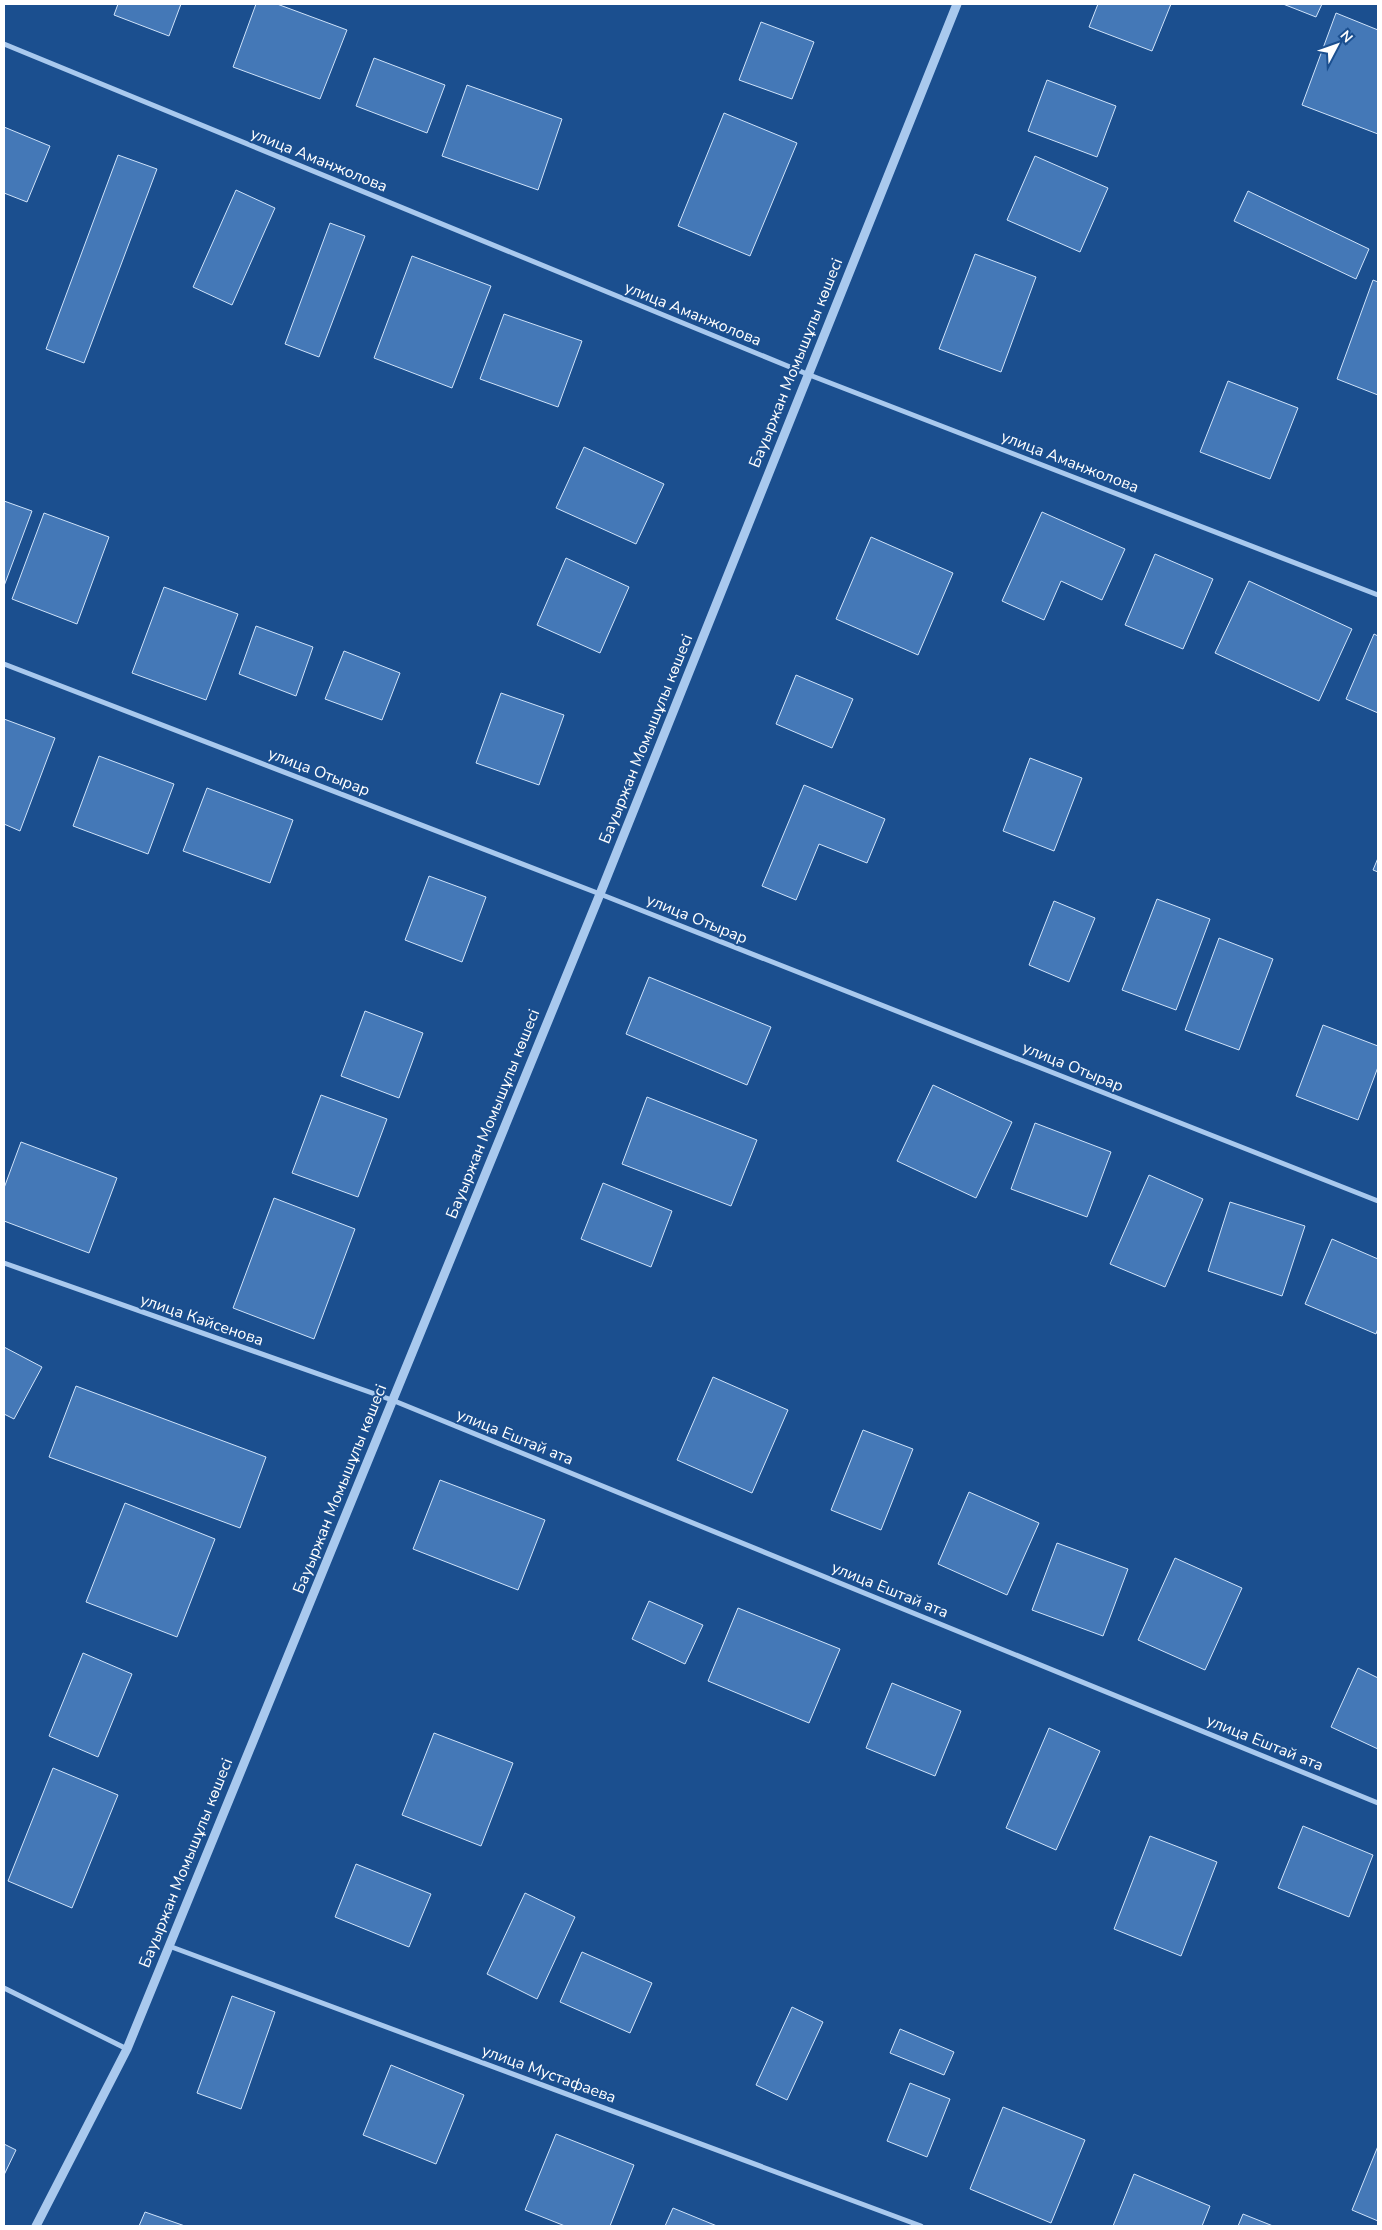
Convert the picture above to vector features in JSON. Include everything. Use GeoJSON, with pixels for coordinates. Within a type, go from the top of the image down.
{"type":"FeatureCollection","features":[{"type":"Feature","properties":{"kind":"street","name":"Бауыржан Момышұлы көшесі"},"geometry":{"type":"LineString","coordinates":[[36,2226],[127,2049],[600,894],[957,4]]}},
{"type":"Feature","properties":{"kind":"street","name":"улица Аманжолова"},"geometry":{"type":"LineString","coordinates":[[4,44],[807,374],[1378,595]]}},
{"type":"Feature","properties":{"kind":"street","name":"улица Отырар"},"geometry":{"type":"LineString","coordinates":[[4,664],[600,894],[1378,1201]]}},
{"type":"Feature","properties":{"kind":"street","name":"улица Кайсенова"},"geometry":{"type":"LineString","coordinates":[[4,1263],[392,1400]]}},
{"type":"Feature","properties":{"kind":"street","name":"улица Ештай ата"},"geometry":{"type":"LineString","coordinates":[[392,1400],[1378,1803]]}},
{"type":"Feature","properties":{"kind":"street","name":"улица Мустафаева"},"geometry":{"type":"LineString","coordinates":[[168,1946],[921,2226]]}},
{"type":"Feature","properties":{"kind":"street"},"geometry":{"type":"LineString","coordinates":[[4,1988],[127,2049]]}},
{"type":"Feature","properties":{"kind":"building"},"geometry":{"type":"Polygon","coordinates":[[[118,4],[181,4],[169,36],[114,15],[118,4]]]}},
{"type":"Feature","properties":{"kind":"building"},"geometry":{"type":"Polygon","coordinates":[[[256,4],[277,4],[347,30],[320,99],[233,67],[256,4]]]}},
{"type":"Feature","properties":{"kind":"building"},"geometry":{"type":"Polygon","coordinates":[[[1098,4],[1171,4],[1152,51],[1089,27],[1098,4]]]}},
{"type":"Feature","properties":{"kind":"building"},"geometry":{"type":"Polygon","coordinates":[[[1283,4],[1322,4],[1316,17],[1283,4]]]}},
{"type":"Feature","properties":{"kind":"building"},"geometry":{"type":"Polygon","coordinates":[[[1336,13],[1378,30],[1378,134],[1302,105],[1336,13]]]}},
{"type":"Feature","properties":{"kind":"building"},"geometry":{"type":"Polygon","coordinates":[[[761,22],[814,42],[792,99],[739,80],[761,22]]]}},
{"type":"Feature","properties":{"kind":"building"},"geometry":{"type":"Polygon","coordinates":[[[374,58],[445,85],[427,133],[356,106],[374,58]]]}},
{"type":"Feature","properties":{"kind":"building"},"geometry":{"type":"Polygon","coordinates":[[[1047,80],[1116,106],[1097,157],[1028,131],[1047,80]]]}},
{"type":"Feature","properties":{"kind":"building"},"geometry":{"type":"Polygon","coordinates":[[[467,85],[562,119],[538,190],[442,156],[467,85]]]}},
{"type":"Feature","properties":{"kind":"building"},"geometry":{"type":"Polygon","coordinates":[[[724,113],[797,143],[750,256],[678,226],[724,113]]]}},
{"type":"Feature","properties":{"kind":"building"},"geometry":{"type":"Polygon","coordinates":[[[4,127],[50,146],[27,202],[4,193],[4,127]]]}},
{"type":"Feature","properties":{"kind":"building"},"geometry":{"type":"Polygon","coordinates":[[[118,155],[157,169],[84,363],[46,349],[118,155]]]}},
{"type":"Feature","properties":{"kind":"building"},"geometry":{"type":"Polygon","coordinates":[[[1035,156],[1108,188],[1080,252],[1007,220],[1035,156]]]}},
{"type":"Feature","properties":{"kind":"building"},"geometry":{"type":"Polygon","coordinates":[[[236,190],[275,208],[232,305],[193,287],[236,190]]]}},
{"type":"Feature","properties":{"kind":"building"},"geometry":{"type":"Polygon","coordinates":[[[1248,191],[1369,249],[1356,279],[1234,221],[1248,191]]]}},
{"type":"Feature","properties":{"kind":"building"},"geometry":{"type":"Polygon","coordinates":[[[330,223],[365,236],[319,357],[285,344],[330,223]]]}},
{"type":"Feature","properties":{"kind":"building"},"geometry":{"type":"Polygon","coordinates":[[[975,254],[1036,277],[1001,372],[939,349],[975,254]]]}},
{"type":"Feature","properties":{"kind":"building"},"geometry":{"type":"Polygon","coordinates":[[[412,256],[491,286],[452,388],[374,358],[412,256]]]}},
{"type":"Feature","properties":{"kind":"building"},"geometry":{"type":"Polygon","coordinates":[[[1373,280],[1378,282],[1378,395],[1337,379],[1373,280]]]}},
{"type":"Feature","properties":{"kind":"building"},"geometry":{"type":"Polygon","coordinates":[[[504,314],[582,341],[558,407],[480,379],[504,314]]]}},
{"type":"Feature","properties":{"kind":"building"},"geometry":{"type":"Polygon","coordinates":[[[1228,381],[1298,408],[1270,479],[1200,452],[1228,381]]]}},
{"type":"Feature","properties":{"kind":"building"},"geometry":{"type":"Polygon","coordinates":[[[584,447],[664,484],[636,544],[556,508],[584,447]]]}},
{"type":"Feature","properties":{"kind":"building"},"geometry":{"type":"Polygon","coordinates":[[[4,501],[32,511],[4,586],[4,501]]]}},
{"type":"Feature","properties":{"kind":"building"},"geometry":{"type":"Polygon","coordinates":[[[1042,512],[1125,549],[1102,600],[1061,581],[1044,620],[1002,601],[1042,512]]]}},
{"type":"Feature","properties":{"kind":"building"},"geometry":{"type":"Polygon","coordinates":[[[44,513],[109,537],[77,624],[12,599],[44,513]]]}},
{"type":"Feature","properties":{"kind":"building"},"geometry":{"type":"Polygon","coordinates":[[[871,537],[953,573],[918,655],[836,619],[871,537]]]}},
{"type":"Feature","properties":{"kind":"building"},"geometry":{"type":"Polygon","coordinates":[[[1155,554],[1213,579],[1183,649],[1125,625],[1155,554]]]}},
{"type":"Feature","properties":{"kind":"building"},"geometry":{"type":"Polygon","coordinates":[[[566,558],[629,587],[600,653],[537,625],[566,558]]]}},
{"type":"Feature","properties":{"kind":"building"},"geometry":{"type":"Polygon","coordinates":[[[1249,581],[1352,629],[1319,701],[1215,653],[1249,581]]]}},
{"type":"Feature","properties":{"kind":"building"},"geometry":{"type":"Polygon","coordinates":[[[164,587],[238,614],[206,700],[132,673],[164,587]]]}},
{"type":"Feature","properties":{"kind":"building"},"geometry":{"type":"Polygon","coordinates":[[[256,626],[313,647],[296,696],[239,674],[256,626]]]}},
{"type":"Feature","properties":{"kind":"building"},"geometry":{"type":"Polygon","coordinates":[[[1374,634],[1378,636],[1378,713],[1346,699],[1374,634]]]}},
{"type":"Feature","properties":{"kind":"building"},"geometry":{"type":"Polygon","coordinates":[[[344,651],[400,673],[382,720],[325,699],[344,651]]]}},
{"type":"Feature","properties":{"kind":"building"},"geometry":{"type":"Polygon","coordinates":[[[796,675],[853,699],[832,748],[776,724],[796,675]]]}},
{"type":"Feature","properties":{"kind":"building"},"geometry":{"type":"Polygon","coordinates":[[[501,693],[564,715],[539,785],[476,763],[501,693]]]}},
{"type":"Feature","properties":{"kind":"building"},"geometry":{"type":"Polygon","coordinates":[[[4,719],[55,738],[20,831],[4,824],[4,719]]]}},
{"type":"Feature","properties":{"kind":"building"},"geometry":{"type":"Polygon","coordinates":[[[99,756],[174,784],[148,854],[73,826],[99,756]]]}},
{"type":"Feature","properties":{"kind":"building"},"geometry":{"type":"Polygon","coordinates":[[[1030,758],[1082,778],[1054,851],[1003,831],[1030,758]]]}},
{"type":"Feature","properties":{"kind":"building"},"geometry":{"type":"Polygon","coordinates":[[[804,785],[885,819],[867,863],[819,844],[796,900],[762,886],[804,785]]]}},
{"type":"Feature","properties":{"kind":"building"},"geometry":{"type":"Polygon","coordinates":[[[207,788],[293,820],[270,883],[183,851],[207,788]]]}},
{"type":"Feature","properties":{"kind":"building"},"geometry":{"type":"Polygon","coordinates":[[[1378,858],[1378,872],[1373,870],[1378,858]]]}},
{"type":"Feature","properties":{"kind":"building"},"geometry":{"type":"Polygon","coordinates":[[[429,876],[486,897],[462,962],[405,940],[429,876]]]}},
{"type":"Feature","properties":{"kind":"building"},"geometry":{"type":"Polygon","coordinates":[[[1157,899],[1210,919],[1176,1010],[1122,990],[1157,899]]]}},
{"type":"Feature","properties":{"kind":"building"},"geometry":{"type":"Polygon","coordinates":[[[1054,901],[1095,918],[1069,982],[1029,965],[1054,901]]]}},
{"type":"Feature","properties":{"kind":"building"},"geometry":{"type":"Polygon","coordinates":[[[1219,938],[1273,959],[1239,1050],[1185,1030],[1219,938]]]}},
{"type":"Feature","properties":{"kind":"building"},"geometry":{"type":"Polygon","coordinates":[[[649,977],[771,1027],[747,1085],[626,1034],[649,977]]]}},
{"type":"Feature","properties":{"kind":"building"},"geometry":{"type":"Polygon","coordinates":[[[365,1011],[423,1033],[399,1098],[341,1076],[365,1011]]]}},
{"type":"Feature","properties":{"kind":"building"},"geometry":{"type":"Polygon","coordinates":[[[1323,1025],[1378,1046],[1378,1067],[1358,1120],[1296,1096],[1323,1025]]]}},
{"type":"Feature","properties":{"kind":"building"},"geometry":{"type":"Polygon","coordinates":[[[933,1085],[1012,1122],[976,1198],[897,1161],[933,1085]]]}},
{"type":"Feature","properties":{"kind":"building"},"geometry":{"type":"Polygon","coordinates":[[[321,1095],[387,1119],[358,1197],[292,1173],[321,1095]]]}},
{"type":"Feature","properties":{"kind":"building"},"geometry":{"type":"Polygon","coordinates":[[[647,1097],[757,1140],[731,1206],[622,1164],[647,1097]]]}},
{"type":"Feature","properties":{"kind":"building"},"geometry":{"type":"Polygon","coordinates":[[[1035,1123],[1111,1152],[1087,1217],[1011,1189],[1035,1123]]]}},
{"type":"Feature","properties":{"kind":"building"},"geometry":{"type":"Polygon","coordinates":[[[21,1142],[117,1178],[89,1253],[4,1221],[4,1188],[21,1142]]]}},
{"type":"Feature","properties":{"kind":"building"},"geometry":{"type":"Polygon","coordinates":[[[1149,1175],[1203,1199],[1165,1287],[1110,1264],[1149,1175]]]}},
{"type":"Feature","properties":{"kind":"building"},"geometry":{"type":"Polygon","coordinates":[[[603,1183],[672,1211],[651,1267],[581,1239],[603,1183]]]}},
{"type":"Feature","properties":{"kind":"building"},"geometry":{"type":"Polygon","coordinates":[[[274,1198],[355,1229],[314,1339],[233,1308],[274,1198]]]}},
{"type":"Feature","properties":{"kind":"building"},"geometry":{"type":"Polygon","coordinates":[[[1230,1202],[1305,1226],[1282,1296],[1208,1271],[1230,1202]]]}},
{"type":"Feature","properties":{"kind":"building"},"geometry":{"type":"Polygon","coordinates":[[[1332,1239],[1378,1259],[1378,1328],[1376,1334],[1305,1304],[1332,1239]]]}},
{"type":"Feature","properties":{"kind":"building"},"geometry":{"type":"Polygon","coordinates":[[[4,1347],[42,1367],[14,1419],[4,1414],[4,1347]]]}},
{"type":"Feature","properties":{"kind":"building"},"geometry":{"type":"Polygon","coordinates":[[[713,1377],[788,1410],[752,1493],[677,1460],[713,1377]]]}},
{"type":"Feature","properties":{"kind":"building"},"geometry":{"type":"Polygon","coordinates":[[[76,1386],[266,1457],[240,1528],[49,1457],[76,1386]]]}},
{"type":"Feature","properties":{"kind":"building"},"geometry":{"type":"Polygon","coordinates":[[[863,1430],[913,1449],[881,1530],[831,1510],[863,1430]]]}},
{"type":"Feature","properties":{"kind":"building"},"geometry":{"type":"Polygon","coordinates":[[[440,1480],[545,1520],[518,1590],[413,1549],[440,1480]]]}},
{"type":"Feature","properties":{"kind":"building"},"geometry":{"type":"Polygon","coordinates":[[[969,1492],[1039,1523],[1007,1595],[938,1564],[969,1492]]]}},
{"type":"Feature","properties":{"kind":"building"},"geometry":{"type":"Polygon","coordinates":[[[125,1503],[215,1539],[177,1637],[86,1602],[125,1503]]]}},
{"type":"Feature","properties":{"kind":"building"},"geometry":{"type":"Polygon","coordinates":[[[1057,1543],[1128,1569],[1103,1636],[1032,1610],[1057,1543]]]}},
{"type":"Feature","properties":{"kind":"building"},"geometry":{"type":"Polygon","coordinates":[[[1175,1558],[1242,1588],[1205,1670],[1138,1640],[1175,1558]]]}},
{"type":"Feature","properties":{"kind":"building"},"geometry":{"type":"Polygon","coordinates":[[[649,1601],[703,1625],[685,1664],[632,1639],[649,1601]]]}},
{"type":"Feature","properties":{"kind":"building"},"geometry":{"type":"Polygon","coordinates":[[[738,1608],[840,1649],[809,1723],[708,1681],[738,1608]]]}},
{"type":"Feature","properties":{"kind":"building"},"geometry":{"type":"Polygon","coordinates":[[[83,1653],[132,1674],[98,1757],[49,1736],[83,1653]]]}},
{"type":"Feature","properties":{"kind":"building"},"geometry":{"type":"Polygon","coordinates":[[[1358,1668],[1378,1678],[1378,1749],[1331,1727],[1358,1668]]]}},
{"type":"Feature","properties":{"kind":"building"},"geometry":{"type":"Polygon","coordinates":[[[892,1683],[961,1711],[935,1776],[866,1748],[892,1683]]]}},
{"type":"Feature","properties":{"kind":"building"},"geometry":{"type":"Polygon","coordinates":[[[1049,1728],[1100,1751],[1056,1850],[1006,1828],[1049,1728]]]}},
{"type":"Feature","properties":{"kind":"building"},"geometry":{"type":"Polygon","coordinates":[[[434,1733],[513,1763],[481,1846],[402,1815],[434,1733]]]}},
{"type":"Feature","properties":{"kind":"building"},"geometry":{"type":"Polygon","coordinates":[[[53,1768],[118,1795],[72,1908],[8,1881],[53,1768]]]}},
{"type":"Feature","properties":{"kind":"building"},"geometry":{"type":"Polygon","coordinates":[[[1303,1826],[1373,1855],[1349,1917],[1278,1888],[1303,1826]]]}},
{"type":"Feature","properties":{"kind":"building"},"geometry":{"type":"Polygon","coordinates":[[[1150,1836],[1217,1862],[1181,1956],[1114,1929],[1150,1836]]]}},
{"type":"Feature","properties":{"kind":"building"},"geometry":{"type":"Polygon","coordinates":[[[356,1864],[431,1894],[409,1947],[335,1917],[356,1864]]]}},
{"type":"Feature","properties":{"kind":"building"},"geometry":{"type":"Polygon","coordinates":[[[525,1893],[575,1917],[537,1999],[487,1974],[525,1893]]]}},
{"type":"Feature","properties":{"kind":"building"},"geometry":{"type":"Polygon","coordinates":[[[582,1952],[652,1983],[630,2033],[560,2002],[582,1952]]]}},
{"type":"Feature","properties":{"kind":"building"},"geometry":{"type":"Polygon","coordinates":[[[232,1996],[275,2012],[241,2109],[197,2093],[232,1996]]]}},
{"type":"Feature","properties":{"kind":"building"},"geometry":{"type":"Polygon","coordinates":[[[792,2007],[823,2022],[787,2100],[756,2085],[792,2007]]]}},
{"type":"Feature","properties":{"kind":"building"},"geometry":{"type":"Polygon","coordinates":[[[900,2029],[954,2052],[944,2075],[890,2053],[900,2029]]]}},
{"type":"Feature","properties":{"kind":"building"},"geometry":{"type":"Polygon","coordinates":[[[391,2065],[464,2095],[436,2164],[363,2135],[391,2065]]]}},
{"type":"Feature","properties":{"kind":"building"},"geometry":{"type":"Polygon","coordinates":[[[910,2083],[950,2099],[927,2157],[887,2141],[910,2083]]]}},
{"type":"Feature","properties":{"kind":"building"},"geometry":{"type":"Polygon","coordinates":[[[1003,2107],[1085,2140],[1051,2223],[970,2189],[1003,2107]]]}},
{"type":"Feature","properties":{"kind":"building"},"geometry":{"type":"Polygon","coordinates":[[[556,2134],[634,2165],[610,2226],[565,2226],[525,2210],[556,2134]]]}},
{"type":"Feature","properties":{"kind":"building"},"geometry":{"type":"Polygon","coordinates":[[[4,2144],[16,2150],[4,2175],[4,2144]]]}},
{"type":"Feature","properties":{"kind":"building"},"geometry":{"type":"Polygon","coordinates":[[[1378,2146],[1378,2221],[1352,2210],[1378,2146]]]}},
{"type":"Feature","properties":{"kind":"building"},"geometry":{"type":"Polygon","coordinates":[[[1134,2174],[1210,2206],[1202,2226],[1113,2226],[1134,2174]]]}},
{"type":"Feature","properties":{"kind":"building"},"geometry":{"type":"Polygon","coordinates":[[[673,2208],[717,2226],[665,2226],[673,2208]]]}},
{"type":"Feature","properties":{"kind":"building"},"geometry":{"type":"Polygon","coordinates":[[[145,2212],[185,2226],[139,2226],[145,2212]]]}},
{"type":"Feature","properties":{"kind":"building"},"geometry":{"type":"Polygon","coordinates":[[[1243,2214],[1273,2226],[1238,2226],[1243,2214]]]}}]}
